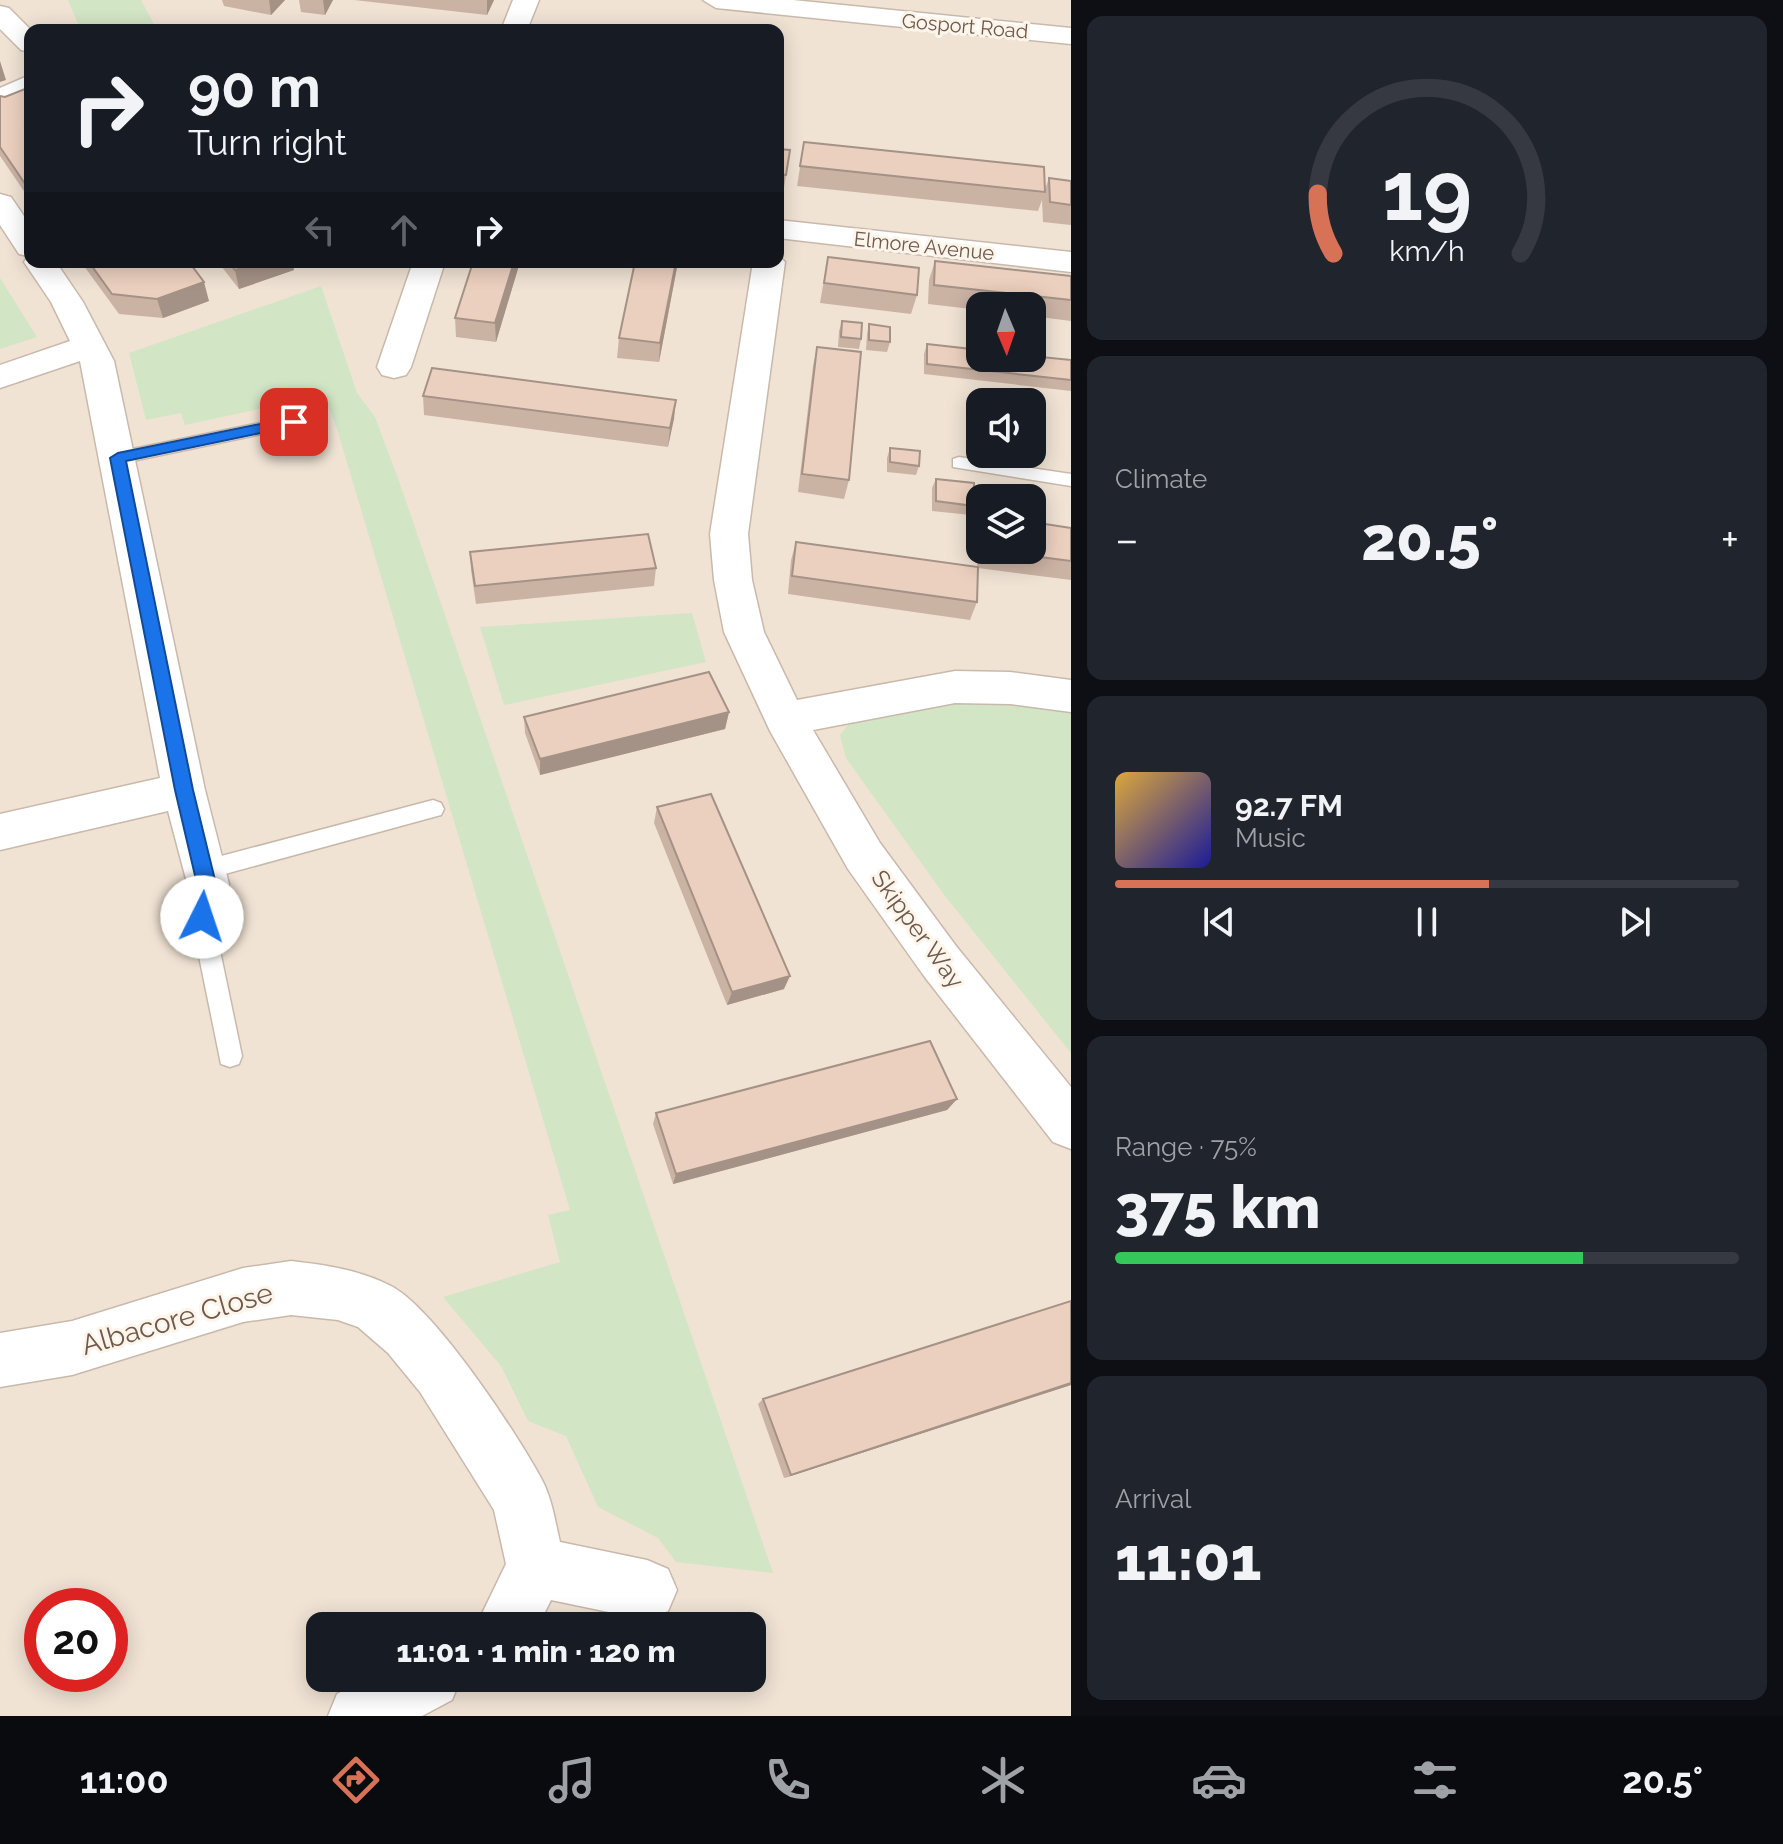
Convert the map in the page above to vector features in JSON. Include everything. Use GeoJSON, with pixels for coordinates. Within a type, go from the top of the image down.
{"type":"FeatureCollection","features":[{"type":"Feature","properties":{"kind":"street"},"geometry":{"type":"LineString","coordinates":[[516,24],[526,0]]}},
{"type":"Feature","properties":{"kind":"street","name":"Gosport Road"},"geometry":{"type":"LineString","coordinates":[[716,0],[1071,36]]}},
{"type":"Feature","properties":{"kind":"street"},"geometry":{"type":"LineString","coordinates":[[0,14],[24,38]]}},
{"type":"Feature","properties":{"kind":"street"},"geometry":{"type":"LineString","coordinates":[[0,99],[24,86]]}},
{"type":"Feature","properties":{"kind":"street"},"geometry":{"type":"LineString","coordinates":[[0,203],[24,238]]}},
{"type":"Feature","properties":{"kind":"street","name":"Elmore Avenue"},"geometry":{"type":"LineString","coordinates":[[784,230],[1071,262]]}},
{"type":"Feature","properties":{"kind":"street"},"geometry":{"type":"LineString","coordinates":[[44,268],[90,346],[103,384],[184,790],[205,877]]}},
{"type":"Feature","properties":{"kind":"street"},"geometry":{"type":"LineString","coordinates":[[394,367],[427,268]]}},
{"type":"Feature","properties":{"kind":"street","name":"Skipper Way"},"geometry":{"type":"LineString","coordinates":[[768,268],[729,534],[733,580],[744,632],[785,719],[864,856],[940,961],[1071,1125]]}},
{"type":"Feature","properties":{"kind":"street"},"geometry":{"type":"LineString","coordinates":[[0,377],[90,346]]}},
{"type":"Feature","properties":{"kind":"street"},"geometry":{"type":"LineString","coordinates":[[785,719],[955,687],[1010,688],[1071,696]]}},
{"type":"Feature","properties":{"kind":"street"},"geometry":{"type":"LineString","coordinates":[[0,832],[184,790]]}},
{"type":"Feature","properties":{"kind":"street","name":"Albacore Close"},"geometry":{"type":"LineString","coordinates":[[0,1360],[72,1348],[243,1295],[291,1288],[338,1293],[375,1306],[407,1334],[439,1373],[521,1499],[536,1567]]}},
{"type":"Feature","properties":{"kind":"street"},"geometry":{"type":"LineString","coordinates":[[513,1612],[536,1567],[647,1590]]}},
{"type":"Feature","properties":{"kind":"street"},"geometry":{"type":"LineString","coordinates":[[359,1716],[404,1692]]}},
{"type":"Feature","properties":{"kind":"lane"},"geometry":{"type":"LineString","coordinates":[[118,458],[294,422]]}},
{"type":"Feature","properties":{"kind":"lane"},"geometry":{"type":"LineString","coordinates":[[959,463],[1071,480]]}},
{"type":"Feature","properties":{"kind":"lane"},"geometry":{"type":"LineString","coordinates":[[230,1056],[202,917],[205,877],[433,809]]}},
{"type":"Feature","properties":{"kind":"shaded area"},"geometry":{"type":"Polygon","coordinates":[[[0,0],[1071,0],[1071,1716],[0,1716],[0,0]]]}},
{"type":"Feature","properties":{"kind":"green space"},"geometry":{"type":"Polygon","coordinates":[[[68,0],[141,0],[154,24],[78,24],[68,0]]]}},
{"type":"Feature","properties":{"kind":"green space"},"geometry":{"type":"Polygon","coordinates":[[[0,278],[37,337],[0,349],[0,278]]]}},
{"type":"Feature","properties":{"kind":"green space"},"geometry":{"type":"Polygon","coordinates":[[[321,286],[357,393],[375,417],[399,481],[773,1573],[676,1562],[658,1538],[598,1507],[566,1436],[528,1421],[501,1366],[443,1297],[560,1262],[548,1215],[570,1210],[337,429],[324,395],[185,425],[181,413],[146,420],[129,353],[321,286]]]}},
{"type":"Feature","properties":{"kind":"green space"},"geometry":{"type":"Polygon","coordinates":[[[692,613],[706,662],[504,705],[480,627],[692,613]]]}},
{"type":"Feature","properties":{"kind":"green space"},"geometry":{"type":"Polygon","coordinates":[[[889,701],[1071,705],[1071,1053],[945,896],[846,758],[840,735],[856,715],[889,701]]]}},
{"type":"Feature","properties":{"kind":"building"},"geometry":{"type":"Polygon","coordinates":[[[24,89],[24,182],[0,147],[0,96],[24,89]]]}},
{"type":"Feature","properties":{"kind":"building"},"geometry":{"type":"Polygon","coordinates":[[[804,142],[1044,167],[1045,192],[800,166],[804,142]]]}},
{"type":"Feature","properties":{"kind":"building"},"geometry":{"type":"Polygon","coordinates":[[[784,150],[790,150],[784,175],[784,150]]]}},
{"type":"Feature","properties":{"kind":"building"},"geometry":{"type":"Polygon","coordinates":[[[1049,178],[1071,181],[1071,205],[1050,202],[1049,178]]]}},
{"type":"Feature","properties":{"kind":"building"},"geometry":{"type":"Polygon","coordinates":[[[828,257],[919,268],[917,295],[824,283],[828,257]]]}},
{"type":"Feature","properties":{"kind":"building"},"geometry":{"type":"Polygon","coordinates":[[[935,261],[1071,276],[1071,300],[1046,297],[1046,292],[998,292],[934,285],[935,261]]]}},
{"type":"Feature","properties":{"kind":"building"},"geometry":{"type":"Polygon","coordinates":[[[93,268],[194,268],[204,282],[157,299],[112,294],[93,268]]]}},
{"type":"Feature","properties":{"kind":"building"},"geometry":{"type":"Polygon","coordinates":[[[471,268],[512,268],[495,323],[455,318],[471,268]]]}},
{"type":"Feature","properties":{"kind":"building"},"geometry":{"type":"Polygon","coordinates":[[[634,268],[675,268],[660,343],[619,338],[634,268]]]}},
{"type":"Feature","properties":{"kind":"building"},"geometry":{"type":"Polygon","coordinates":[[[842,321],[862,323],[861,339],[841,337],[842,321]]]}},
{"type":"Feature","properties":{"kind":"building"},"geometry":{"type":"Polygon","coordinates":[[[869,324],[890,327],[890,342],[869,340],[869,324]]]}},
{"type":"Feature","properties":{"kind":"building"},"geometry":{"type":"Polygon","coordinates":[[[927,344],[966,348],[966,368],[927,364],[927,344]]]}},
{"type":"Feature","properties":{"kind":"building"},"geometry":{"type":"Polygon","coordinates":[[[817,347],[861,352],[849,480],[802,474],[817,347]]]}},
{"type":"Feature","properties":{"kind":"building"},"geometry":{"type":"Polygon","coordinates":[[[1046,357],[1071,360],[1071,380],[999,372],[1046,372],[1046,357]]]}},
{"type":"Feature","properties":{"kind":"building"},"geometry":{"type":"Polygon","coordinates":[[[432,368],[676,400],[670,428],[423,396],[432,368]]]}},
{"type":"Feature","properties":{"kind":"building"},"geometry":{"type":"Polygon","coordinates":[[[890,448],[920,451],[919,466],[890,462],[890,448]]]}},
{"type":"Feature","properties":{"kind":"building"},"geometry":{"type":"Polygon","coordinates":[[[936,479],[974,483],[966,484],[966,505],[936,501],[936,479]]]}},
{"type":"Feature","properties":{"kind":"building"},"geometry":{"type":"Polygon","coordinates":[[[1046,524],[1071,528],[1071,561],[1046,558],[1046,524]]]}},
{"type":"Feature","properties":{"kind":"building"},"geometry":{"type":"Polygon","coordinates":[[[648,534],[656,568],[475,586],[470,552],[648,534]]]}},
{"type":"Feature","properties":{"kind":"building"},"geometry":{"type":"Polygon","coordinates":[[[796,542],[978,567],[977,602],[792,576],[796,542]]]}},
{"type":"Feature","properties":{"kind":"building"},"geometry":{"type":"Polygon","coordinates":[[[709,672],[729,712],[540,759],[524,717],[709,672]]]}},
{"type":"Feature","properties":{"kind":"building"},"geometry":{"type":"Polygon","coordinates":[[[711,794],[790,976],[732,992],[657,807],[711,794]]]}},
{"type":"Feature","properties":{"kind":"building"},"geometry":{"type":"Polygon","coordinates":[[[930,1041],[957,1099],[676,1174],[656,1113],[930,1041]]]}},
{"type":"Feature","properties":{"kind":"building"},"geometry":{"type":"Polygon","coordinates":[[[1071,1301],[1071,1383],[791,1475],[763,1399],[1071,1301]]]}},
{"type":"Feature","properties":{"kind":"route"},"geometry":{"type":"LineString","coordinates":[[202,917],[207,884],[184,790],[118,458],[294,422]]}}]}
